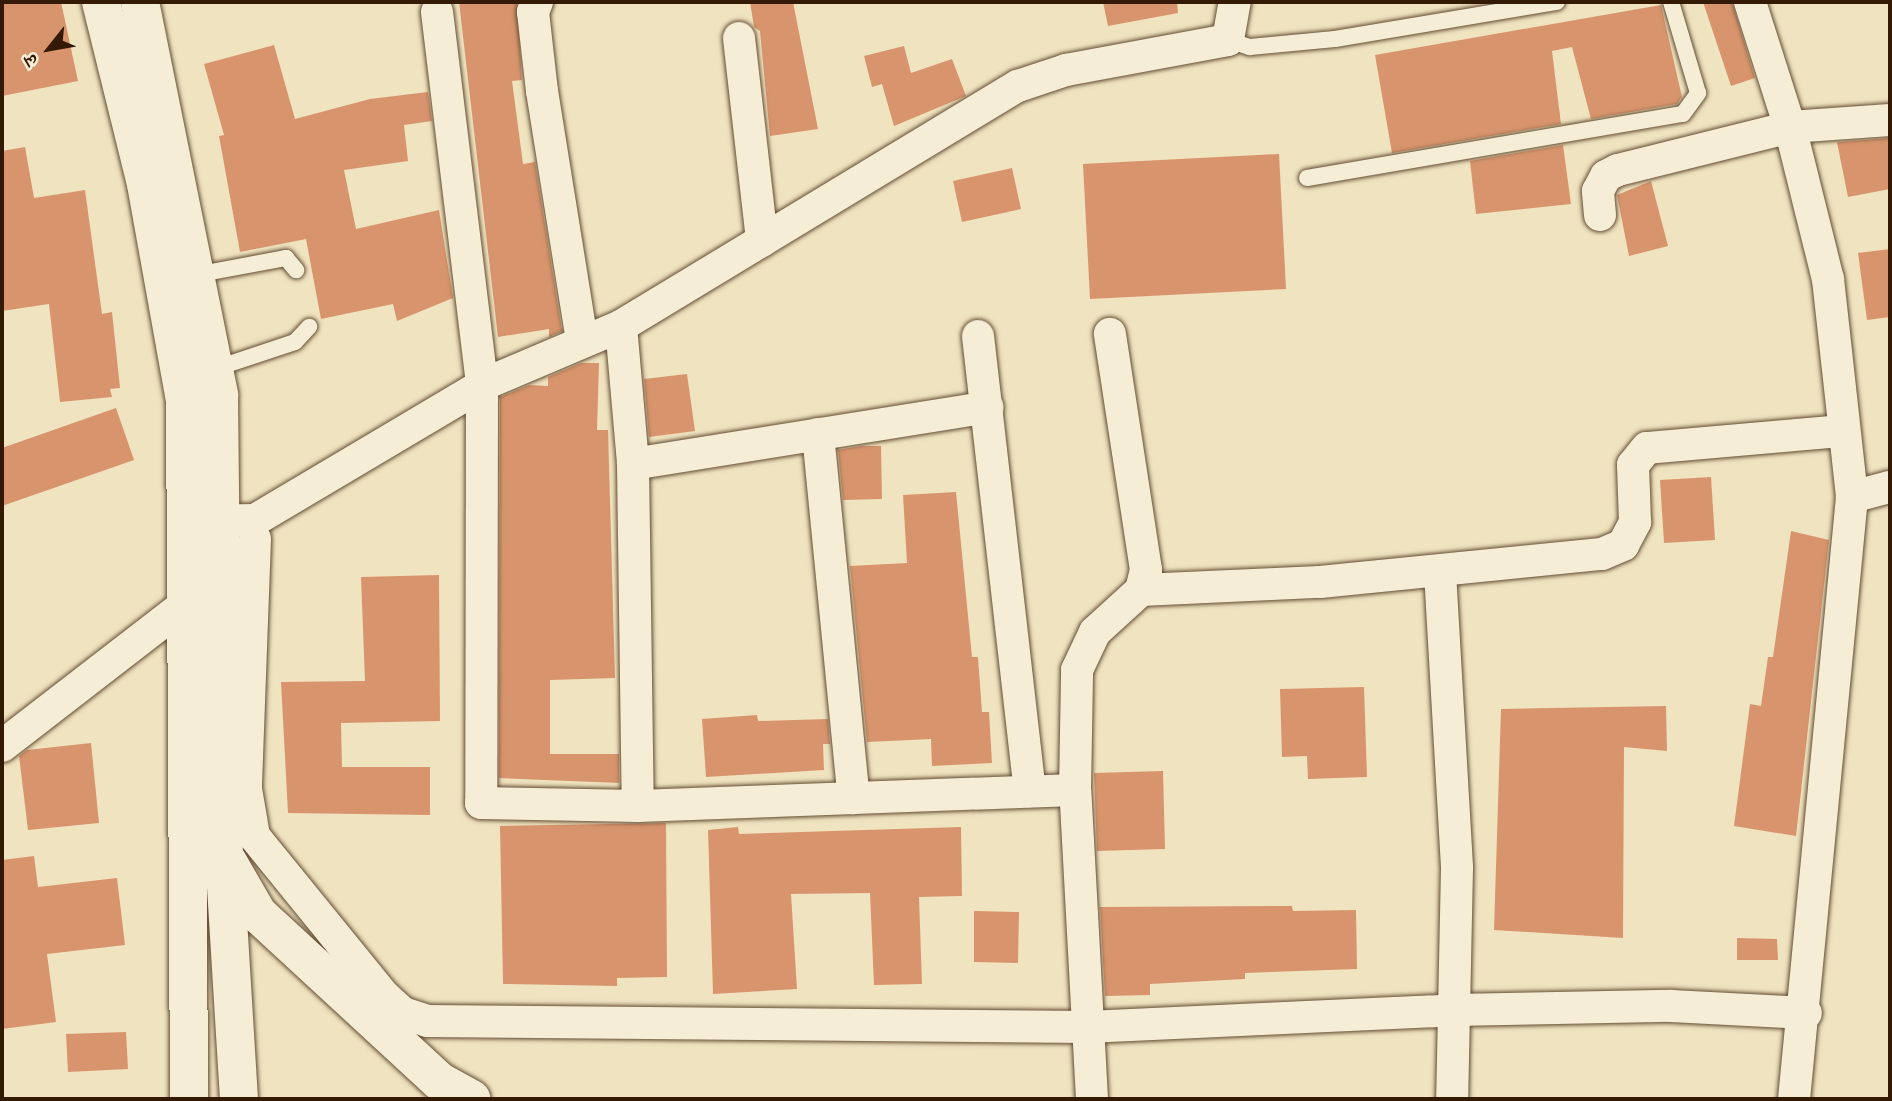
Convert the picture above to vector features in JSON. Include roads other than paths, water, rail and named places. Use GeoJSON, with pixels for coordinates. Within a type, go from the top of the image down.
{"type":"FeatureCollection","features":[{"type":"Feature","properties":{"kind":"main road"},"geometry":{"type":"LineString","coordinates":[[101,2],[195,275],[219,395],[201,521],[184,606],[189,1099]]}},
{"type":"Feature","properties":{"kind":"main road"},"geometry":{"type":"LineString","coordinates":[[140,2],[201,521],[218,579],[224,854],[239,1099]]}},
{"type":"Feature","properties":{"kind":"main road"},"geometry":{"type":"LineString","coordinates":[[224,854],[258,914],[439,1081],[471,1099]]}},
{"type":"Feature","properties":{"kind":"street"},"geometry":{"type":"LineString","coordinates":[[537,2],[533,12],[542,91],[582,342]]}},
{"type":"Feature","properties":{"kind":"street"},"geometry":{"type":"LineString","coordinates":[[201,521],[255,520],[482,384],[621,326],[1018,86],[1066,70],[1228,40],[1235,2]]}},
{"type":"Feature","properties":{"kind":"street"},"geometry":{"type":"LineString","coordinates":[[1750,2],[1790,127],[1828,279],[1841,431],[1852,497],[1806,1013],[1794,1099]]}},
{"type":"Feature","properties":{"kind":"street"},"geometry":{"type":"LineString","coordinates":[[437,12],[482,384],[481,803],[638,806],[1075,790]]}},
{"type":"Feature","properties":{"kind":"street"},"geometry":{"type":"LineString","coordinates":[[739,38],[762,241]]}},
{"type":"Feature","properties":{"kind":"street"},"geometry":{"type":"LineString","coordinates":[[1600,215],[1598,191],[1606,176],[1618,170],[1790,127],[1890,120]]}},
{"type":"Feature","properties":{"kind":"street"},"geometry":{"type":"LineString","coordinates":[[621,326],[633,464],[638,806]]}},
{"type":"Feature","properties":{"kind":"street"},"geometry":{"type":"LineString","coordinates":[[1092,1099],[1075,790],[1076,670],[1084,648],[1141,590],[1145,547],[1110,334]]}},
{"type":"Feature","properties":{"kind":"street"},"geometry":{"type":"LineString","coordinates":[[978,337],[1030,791]]}},
{"type":"Feature","properties":{"kind":"street"},"geometry":{"type":"LineString","coordinates":[[633,464],[987,407]]}},
{"type":"Feature","properties":{"kind":"street"},"geometry":{"type":"LineString","coordinates":[[1141,590],[1440,572],[1602,554],[1623,545],[1634,522],[1633,465],[1647,448],[1841,431]]}},
{"type":"Feature","properties":{"kind":"street"},"geometry":{"type":"LineString","coordinates":[[818,434],[854,798]]}},
{"type":"Feature","properties":{"kind":"street"},"geometry":{"type":"LineString","coordinates":[[1852,497],[1890,487]]}},
{"type":"Feature","properties":{"kind":"street"},"geometry":{"type":"LineString","coordinates":[[255,539],[246,789],[254,836],[403,1013],[427,1021],[1087,1027],[1455,1010],[1671,1006],[1806,1013]]}},
{"type":"Feature","properties":{"kind":"street"},"geometry":{"type":"LineString","coordinates":[[1440,572],[1457,869],[1452,1099]]}},
{"type":"Feature","properties":{"kind":"street"},"geometry":{"type":"LineString","coordinates":[[2,746],[218,579]]}},
{"type":"Feature","properties":{"kind":"lane"},"geometry":{"type":"LineString","coordinates":[[1228,40],[1250,47],[1335,39],[1557,2]]}},
{"type":"Feature","properties":{"kind":"lane"},"geometry":{"type":"LineString","coordinates":[[1307,178],[1683,114],[1698,93],[1671,2]]}},
{"type":"Feature","properties":{"kind":"lane"},"geometry":{"type":"LineString","coordinates":[[195,275],[286,258],[296,270]]}},
{"type":"Feature","properties":{"kind":"lane"},"geometry":{"type":"LineString","coordinates":[[214,369],[295,342],[309,327]]}}]}
